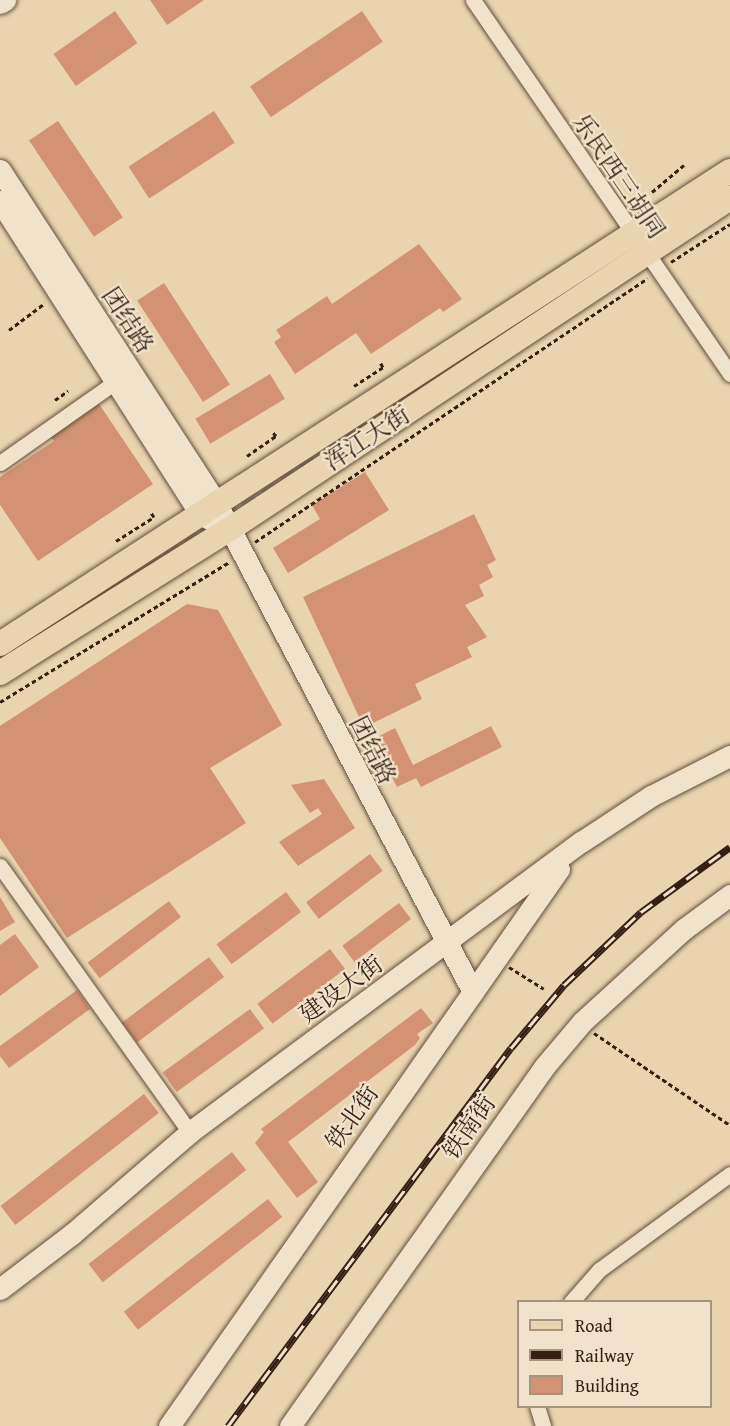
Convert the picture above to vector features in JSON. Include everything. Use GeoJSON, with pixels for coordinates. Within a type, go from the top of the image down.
{"type":"FeatureCollection","features":[{"type":"Feature","properties":{"kind":"main road","name":"浑江大街"},"geometry":{"type":"LineString","coordinates":[[1,642],[730,171]]}},
{"type":"Feature","properties":{"kind":"main road","name":"浑江大街"},"geometry":{"type":"LineString","coordinates":[[0,673],[651,263],[730,198]]}},
{"type":"Feature","properties":{"kind":"street"},"geometry":{"type":"LineString","coordinates":[[0,3],[5,0]]}},
{"type":"Feature","properties":{"kind":"street","name":"乐民西三胡同"},"geometry":{"type":"LineString","coordinates":[[473,0],[651,263],[730,374]]}},
{"type":"Feature","properties":{"kind":"street","name":"团结路"},"geometry":{"type":"LineString","coordinates":[[0,170],[209,509]]}},
{"type":"Feature","properties":{"kind":"street","name":"团结路"},"geometry":{"type":"LineString","coordinates":[[0,201],[118,380],[209,509],[230,529],[444,944],[472,992]]}},
{"type":"Feature","properties":{"kind":"street"},"geometry":{"type":"LineString","coordinates":[[0,463],[118,380]]}},
{"type":"Feature","properties":{"kind":"street","name":"建设大街"},"geometry":{"type":"LineString","coordinates":[[0,1289],[72,1234],[190,1132],[581,842],[651,796],[730,756]]}},
{"type":"Feature","properties":{"kind":"street","name":"铁北街"},"geometry":{"type":"LineString","coordinates":[[169,1426],[472,992],[534,898],[581,842]]}},
{"type":"Feature","properties":{"kind":"street"},"geometry":{"type":"LineString","coordinates":[[0,866],[190,1132]]}},
{"type":"Feature","properties":{"kind":"street","name":"铁南街"},"geometry":{"type":"LineString","coordinates":[[290,1426],[510,1113],[582,1022],[684,929],[730,895]]}},
{"type":"Feature","properties":{"kind":"street"},"geometry":{"type":"LineString","coordinates":[[574,1300],[599,1270],[730,1174]]}},
{"type":"Feature","properties":{"kind":"street"},"geometry":{"type":"LineString","coordinates":[[537,1408],[543,1426]]}},
{"type":"Feature","properties":{"kind":"path"},"geometry":{"type":"LineString","coordinates":[[651,192],[684,165]]}},
{"type":"Feature","properties":{"kind":"path"},"geometry":{"type":"LineString","coordinates":[[0,702],[243,553],[274,525],[651,263],[730,224]]}},
{"type":"Feature","properties":{"kind":"path"},"geometry":{"type":"LineString","coordinates":[[9,330],[45,303]]}},
{"type":"Feature","properties":{"kind":"path"},"geometry":{"type":"LineString","coordinates":[[354,386],[383,367],[380,362]]}},
{"type":"Feature","properties":{"kind":"path"},"geometry":{"type":"LineString","coordinates":[[55,400],[68,391]]}},
{"type":"Feature","properties":{"kind":"path"},"geometry":{"type":"LineString","coordinates":[[247,456],[276,436],[272,430]]}},
{"type":"Feature","properties":{"kind":"path"},"geometry":{"type":"LineString","coordinates":[[117,541],[154,517],[150,511]]}},
{"type":"Feature","properties":{"kind":"path"},"geometry":{"type":"LineString","coordinates":[[495,958],[544,989]]}},
{"type":"Feature","properties":{"kind":"path"},"geometry":{"type":"LineString","coordinates":[[582,1022],[730,1125]]}},
{"type":"Feature","properties":{"kind":"building"},"geometry":{"type":"Polygon","coordinates":[[[150,0],[204,0],[167,25],[150,0]]]}},
{"type":"Feature","properties":{"kind":"building"},"geometry":{"type":"Polygon","coordinates":[[[115,11],[137,43],[76,86],[54,54],[115,11]]]}},
{"type":"Feature","properties":{"kind":"building"},"geometry":{"type":"Polygon","coordinates":[[[362,11],[383,42],[271,117],[250,86],[362,11]]]}},
{"type":"Feature","properties":{"kind":"building"},"geometry":{"type":"Polygon","coordinates":[[[214,111],[235,143],[149,198],[128,167],[214,111]]]}},
{"type":"Feature","properties":{"kind":"building"},"geometry":{"type":"Polygon","coordinates":[[[58,121],[123,217],[94,237],[29,141],[58,121]]]}},
{"type":"Feature","properties":{"kind":"building"},"geometry":{"type":"Polygon","coordinates":[[[419,244],[462,299],[443,312],[440,308],[371,354],[356,333],[295,374],[274,342],[281,337],[276,330],[327,296],[332,304],[419,244]]]}},
{"type":"Feature","properties":{"kind":"building"},"geometry":{"type":"Polygon","coordinates":[[[164,283],[230,384],[203,402],[137,300],[164,283]]]}},
{"type":"Feature","properties":{"kind":"building"},"geometry":{"type":"Polygon","coordinates":[[[270,374],[285,399],[210,444],[195,419],[270,374]]]}},
{"type":"Feature","properties":{"kind":"building"},"geometry":{"type":"Polygon","coordinates":[[[97,401],[153,484],[38,561],[0,505],[0,477],[54,441],[48,433],[97,401]]]}},
{"type":"Feature","properties":{"kind":"building"},"geometry":{"type":"Polygon","coordinates":[[[365,472],[389,510],[288,573],[273,548],[320,519],[312,505],[365,472]]]}},
{"type":"Feature","properties":{"kind":"building"},"geometry":{"type":"Polygon","coordinates":[[[474,514],[496,560],[487,565],[493,577],[479,585],[484,596],[465,605],[487,637],[467,647],[472,657],[415,684],[422,699],[371,724],[360,719],[303,597],[474,514]]]}},
{"type":"Feature","properties":{"kind":"building"},"geometry":{"type":"Polygon","coordinates":[[[187,604],[218,610],[282,725],[210,768],[246,823],[67,938],[0,838],[0,726],[187,604]]]}},
{"type":"Feature","properties":{"kind":"building"},"geometry":{"type":"Polygon","coordinates":[[[491,726],[502,747],[421,787],[416,778],[397,787],[373,739],[395,728],[413,765],[491,726]]]}},
{"type":"Feature","properties":{"kind":"building"},"geometry":{"type":"Polygon","coordinates":[[[324,779],[355,828],[298,866],[279,842],[322,814],[318,808],[310,813],[291,785],[324,779]]]}},
{"type":"Feature","properties":{"kind":"building"},"geometry":{"type":"Polygon","coordinates":[[[370,854],[383,871],[319,919],[306,902],[370,854]]]}},
{"type":"Feature","properties":{"kind":"building"},"geometry":{"type":"Polygon","coordinates":[[[286,892],[301,912],[232,964],[217,944],[286,892]]]}},
{"type":"Feature","properties":{"kind":"building"},"geometry":{"type":"Polygon","coordinates":[[[0,897],[15,922],[0,931],[0,897]]]}},
{"type":"Feature","properties":{"kind":"building"},"geometry":{"type":"Polygon","coordinates":[[[169,901],[181,917],[100,978],[88,962],[169,901]]]}},
{"type":"Feature","properties":{"kind":"building"},"geometry":{"type":"Polygon","coordinates":[[[399,903],[411,919],[354,962],[342,946],[399,903]]]}},
{"type":"Feature","properties":{"kind":"building"},"geometry":{"type":"Polygon","coordinates":[[[15,934],[39,967],[0,996],[0,945],[15,934]]]}},
{"type":"Feature","properties":{"kind":"building"},"geometry":{"type":"Polygon","coordinates":[[[330,949],[345,969],[272,1024],[257,1004],[330,949]]]}},
{"type":"Feature","properties":{"kind":"building"},"geometry":{"type":"Polygon","coordinates":[[[209,957],[224,977],[137,1043],[122,1023],[209,957]]]}},
{"type":"Feature","properties":{"kind":"building"},"geometry":{"type":"Polygon","coordinates":[[[77,990],[90,1009],[9,1068],[0,1056],[0,1046],[77,990]]]}},
{"type":"Feature","properties":{"kind":"building"},"geometry":{"type":"Polygon","coordinates":[[[421,1008],[433,1023],[417,1034],[420,1038],[415,1045],[288,1142],[318,1182],[297,1198],[255,1143],[264,1132],[261,1129],[421,1008]]]}},
{"type":"Feature","properties":{"kind":"building"},"geometry":{"type":"Polygon","coordinates":[[[250,1009],[264,1028],[177,1092],[163,1072],[250,1009]]]}},
{"type":"Feature","properties":{"kind":"building"},"geometry":{"type":"Polygon","coordinates":[[[144,1094],[159,1113],[15,1225],[1,1206],[144,1094]]]}},
{"type":"Feature","properties":{"kind":"building"},"geometry":{"type":"Polygon","coordinates":[[[232,1152],[246,1170],[103,1282],[89,1264],[232,1152]]]}},
{"type":"Feature","properties":{"kind":"building"},"geometry":{"type":"Polygon","coordinates":[[[268,1199],[282,1217],[138,1330],[124,1312],[268,1199]]]}},
{"type":"Feature","properties":{"kind":"tunnel"},"geometry":{"type":"LineString","coordinates":[[88,604],[419,387]]}},
{"type":"Feature","properties":{"kind":"railway"},"geometry":{"type":"LineString","coordinates":[[228,1426],[511,1048],[564,985],[641,912],[730,847]]}}]}
